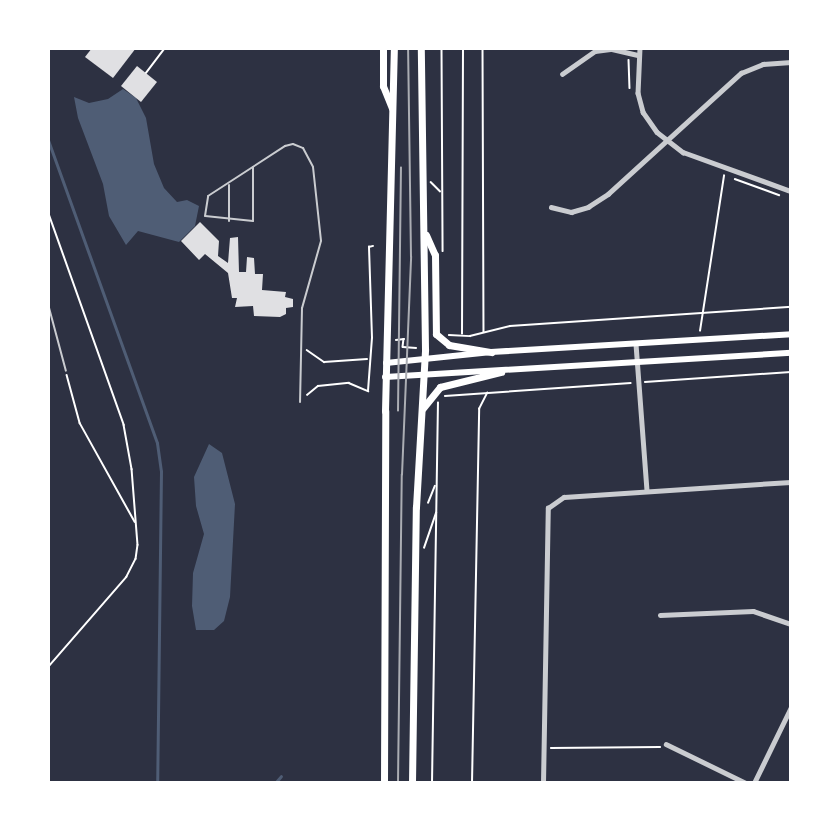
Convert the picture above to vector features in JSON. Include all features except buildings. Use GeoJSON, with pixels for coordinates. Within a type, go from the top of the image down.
{"type":"FeatureCollection","features":[{"type":"Feature","properties":{"kind":"highway"},"geometry":{"type":"LineString","coordinates":[[383,48],[383,86],[394,113]]}},
{"type":"Feature","properties":{"kind":"highway"},"geometry":{"type":"LineString","coordinates":[[384,783],[386,363],[394,48]]}},
{"type":"Feature","properties":{"kind":"highway"},"geometry":{"type":"LineString","coordinates":[[412,783],[416,507],[425,350],[426,235],[422,48]]}},
{"type":"Feature","properties":{"kind":"highway"},"geometry":{"type":"LineString","coordinates":[[426,235],[435,255],[436,334],[448,345],[491,352]]}},
{"type":"Feature","properties":{"kind":"highway"},"geometry":{"type":"LineString","coordinates":[[422,409],[440,387],[501,372]]}},
{"type":"Feature","properties":{"kind":"main road"},"geometry":{"type":"LineString","coordinates":[[386,363],[491,352],[791,334]]}},
{"type":"Feature","properties":{"kind":"main road"},"geometry":{"type":"LineString","coordinates":[[386,378],[423,373],[501,372],[791,353]]}},
{"type":"Feature","properties":{"kind":"street"},"geometry":{"type":"LineString","coordinates":[[640,48],[637,55],[638,93],[643,112],[666,140],[683,152],[726,170],[791,191]]}},
{"type":"Feature","properties":{"kind":"street"},"geometry":{"type":"LineString","coordinates":[[562,74],[595,51],[612,49],[637,55]]}},
{"type":"Feature","properties":{"kind":"street"},"geometry":{"type":"LineString","coordinates":[[550,207],[570,212],[588,207],[608,194],[741,73],[763,64],[791,62]]}},
{"type":"Feature","properties":{"kind":"street"},"geometry":{"type":"LineString","coordinates":[[636,344],[647,491]]}},
{"type":"Feature","properties":{"kind":"street"},"geometry":{"type":"LineString","coordinates":[[543,783],[548,508],[564,497],[791,482]]}},
{"type":"Feature","properties":{"kind":"street"},"geometry":{"type":"LineString","coordinates":[[660,615],[753,611],[791,624]]}},
{"type":"Feature","properties":{"kind":"street"},"geometry":{"type":"LineString","coordinates":[[754,783],[790,709]]}},
{"type":"Feature","properties":{"kind":"street"},"geometry":{"type":"LineString","coordinates":[[666,744],[746,783]]}},
{"type":"Feature","properties":{"kind":"lane"},"geometry":{"type":"LineString","coordinates":[[254,167],[253,221],[229,221],[205,216],[208,196],[254,167],[293,144],[308,153],[313,167],[321,241],[302,308],[300,402]]}},
{"type":"Feature","properties":{"kind":"lane"},"geometry":{"type":"LineString","coordinates":[[229,183],[229,221]]}},
{"type":"Feature","properties":{"kind":"lane"},"geometry":{"type":"LineString","coordinates":[[48,304],[66,371]]}},
{"type":"Feature","properties":{"kind":"path"},"geometry":{"type":"LineString","coordinates":[[442,48],[443,257]]}},
{"type":"Feature","properties":{"kind":"path"},"geometry":{"type":"LineString","coordinates":[[462,335],[463,48]]}},
{"type":"Feature","properties":{"kind":"path"},"geometry":{"type":"LineString","coordinates":[[483,48],[484,333]]}},
{"type":"Feature","properties":{"kind":"path"},"geometry":{"type":"LineString","coordinates":[[146,73],[164,49]]}},
{"type":"Feature","properties":{"kind":"path"},"geometry":{"type":"LineString","coordinates":[[700,339],[702,312],[726,170]]}},
{"type":"Feature","properties":{"kind":"path"},"geometry":{"type":"LineString","coordinates":[[424,175],[441,193]]}},
{"type":"Feature","properties":{"kind":"path"},"geometry":{"type":"LineString","coordinates":[[766,192],[784,196]]}},
{"type":"Feature","properties":{"kind":"path"},"geometry":{"type":"LineString","coordinates":[[48,212],[124,425],[132,469],[136,523],[136,559],[128,577],[48,668]]}},
{"type":"Feature","properties":{"kind":"path"},"geometry":{"type":"LineString","coordinates":[[306,398],[318,386],[359,384],[368,391],[368,359],[372,338],[369,247],[373,246]]}},
{"type":"Feature","properties":{"kind":"path"},"geometry":{"type":"LineString","coordinates":[[448,334],[484,333],[510,326],[791,307]]}},
{"type":"Feature","properties":{"kind":"path"},"geometry":{"type":"LineString","coordinates":[[396,340],[404,339],[404,347],[425,350]]}},
{"type":"Feature","properties":{"kind":"path"},"geometry":{"type":"LineString","coordinates":[[306,342],[308,351],[320,361],[368,359]]}},
{"type":"Feature","properties":{"kind":"path"},"geometry":{"type":"LineString","coordinates":[[66,371],[80,423],[136,523]]}},
{"type":"Feature","properties":{"kind":"path"},"geometry":{"type":"LineString","coordinates":[[442,396],[791,372]]}},
{"type":"Feature","properties":{"kind":"path"},"geometry":{"type":"LineString","coordinates":[[472,783],[479,409],[487,393]]}},
{"type":"Feature","properties":{"kind":"path"},"geometry":{"type":"LineString","coordinates":[[432,783],[437,409]]}},
{"type":"Feature","properties":{"kind":"path"},"geometry":{"type":"LineString","coordinates":[[428,503],[436,485]]}},
{"type":"Feature","properties":{"kind":"path"},"geometry":{"type":"LineString","coordinates":[[423,552],[436,512]]}},
{"type":"Feature","properties":{"kind":"path"},"geometry":{"type":"LineString","coordinates":[[543,748],[655,750],[666,744]]}},
{"type":"Feature","properties":{"kind":"water"},"geometry":{"type":"Polygon","coordinates":[[[123,89],[136,98],[146,118],[154,164],[164,188],[177,202],[187,200],[199,206],[195,226],[179,242],[138,231],[126,245],[109,216],[103,184],[78,118],[74,97],[89,103],[108,99],[123,89]]]}},
{"type":"Feature","properties":{"kind":"water"},"geometry":{"type":"Polygon","coordinates":[[[209,444],[222,453],[235,504],[230,597],[224,621],[214,630],[196,630],[192,606],[193,573],[204,534],[196,506],[194,477],[209,444]]]}},
{"type":"Feature","properties":{"kind":"waterway"},"geometry":{"type":"LineString","coordinates":[[48,140],[157,443],[161,471],[157,783]]}},
{"type":"Feature","properties":{"kind":"waterway"},"geometry":{"type":"LineString","coordinates":[[275,783],[281,776]]}},
{"type":"Feature","properties":{"kind":"tram line"},"geometry":{"type":"LineString","coordinates":[[398,783],[402,475],[411,257],[408,48]]}},
{"type":"Feature","properties":{"kind":"tram line"},"geometry":{"type":"LineString","coordinates":[[398,411],[401,168]]}}]}
